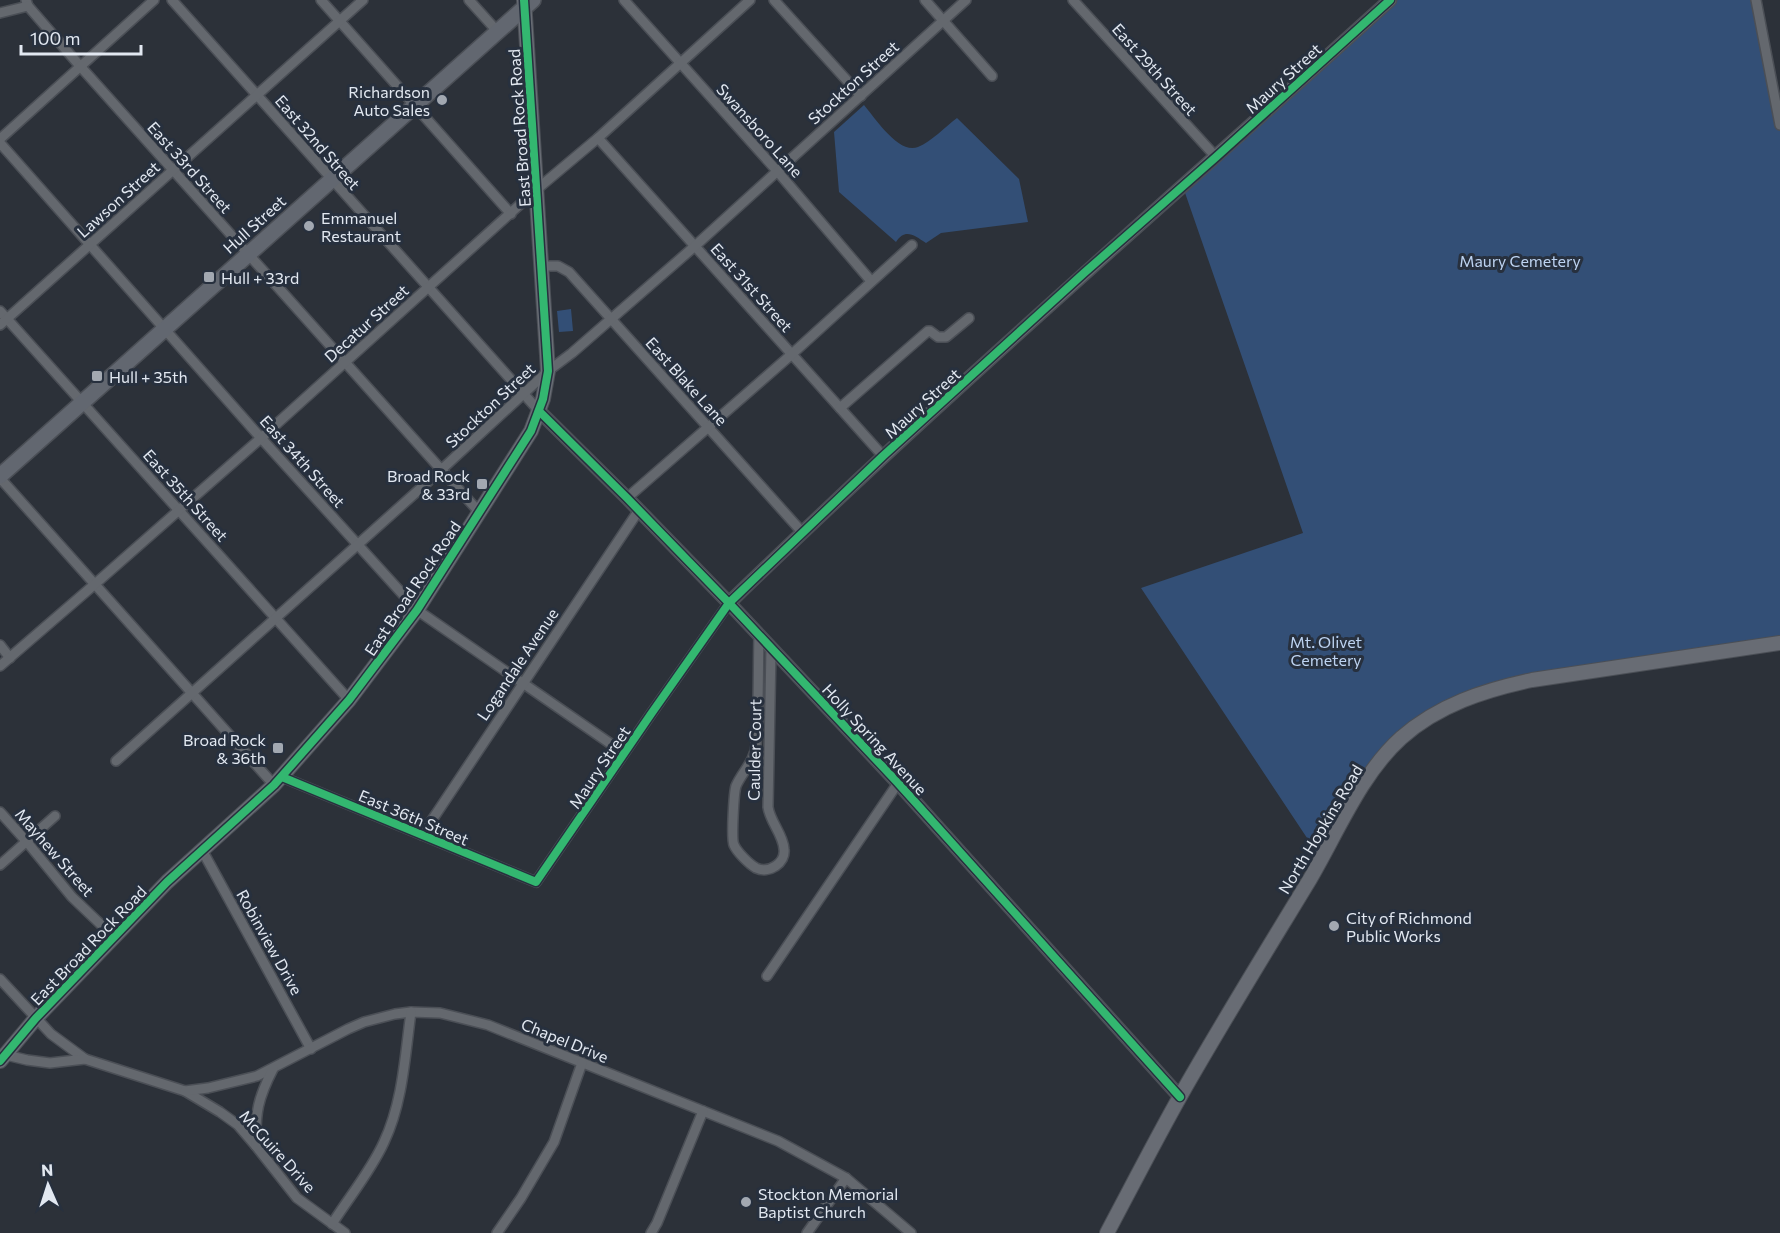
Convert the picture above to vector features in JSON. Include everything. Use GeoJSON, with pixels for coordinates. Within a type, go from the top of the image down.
{"type":"FeatureCollection","features":[{"type":"Feature","properties":{"kind":"main road","name":"Hull Street"},"geometry":{"type":"LineString","coordinates":[[0,477],[497,32],[527,2]]}},
{"type":"Feature","properties":{"kind":"main road","name":"East Broad Rock Road"},"geometry":{"type":"LineString","coordinates":[[2,1056],[167,882],[278,781],[349,700],[417,610],[531,430],[539,411],[548,371],[527,2]]}},
{"type":"Feature","properties":{"kind":"main road","name":"North Hopkins Road"},"geometry":{"type":"LineString","coordinates":[[1109,1228],[1180,1097],[1331,844],[1354,800],[1376,767],[1402,737],[1430,717],[1461,700],[1500,687],[1532,680],[1780,643]]}},
{"type":"Feature","properties":{"kind":"street"},"geometry":{"type":"LineString","coordinates":[[0,139],[154,0]]}},
{"type":"Feature","properties":{"kind":"street","name":"East 32nd Street"},"geometry":{"type":"LineString","coordinates":[[172,0],[539,411]]}},
{"type":"Feature","properties":{"kind":"street"},"geometry":{"type":"LineString","coordinates":[[321,0],[511,214]]}},
{"type":"Feature","properties":{"kind":"street","name":"Lawson Street"},"geometry":{"type":"LineString","coordinates":[[4,322],[363,0]]}},
{"type":"Feature","properties":{"kind":"street"},"geometry":{"type":"LineString","coordinates":[[469,0],[497,32]]}},
{"type":"Feature","properties":{"kind":"street","name":"Swansboro Lane"},"geometry":{"type":"LineString","coordinates":[[624,0],[778,172],[871,281]]}},
{"type":"Feature","properties":{"kind":"street","name":"Decatur Street"},"geometry":{"type":"LineString","coordinates":[[0,666],[261,438],[750,0]]}},
{"type":"Feature","properties":{"kind":"street"},"geometry":{"type":"LineString","coordinates":[[774,0],[861,96]]}},
{"type":"Feature","properties":{"kind":"street"},"geometry":{"type":"LineString","coordinates":[[925,0],[992,76]]}},
{"type":"Feature","properties":{"kind":"street","name":"Stockton Street"},"geometry":{"type":"LineString","coordinates":[[116,761],[276,619],[548,371],[572,353],[778,172],[966,0]]}},
{"type":"Feature","properties":{"kind":"street","name":"East 29th Street"},"geometry":{"type":"LineString","coordinates":[[1073,0],[1216,157]]}},
{"type":"Feature","properties":{"kind":"street","name":"Maury Street"},"geometry":{"type":"LineString","coordinates":[[536,882],[729,603],[883,456],[1390,0]]}},
{"type":"Feature","properties":{"kind":"street"},"geometry":{"type":"LineString","coordinates":[[1756,0],[1780,125]]}},
{"type":"Feature","properties":{"kind":"street"},"geometry":{"type":"LineString","coordinates":[[0,13],[27,3]]}},
{"type":"Feature","properties":{"kind":"street","name":"East 33rd Street"},"geometry":{"type":"LineString","coordinates":[[27,3],[80,66],[480,513]]}},
{"type":"Feature","properties":{"kind":"street","name":"East 31st Street"},"geometry":{"type":"LineString","coordinates":[[597,138],[883,456]]}},
{"type":"Feature","properties":{"kind":"street","name":"East 34th Street"},"geometry":{"type":"LineString","coordinates":[[0,143],[261,438],[417,610],[624,753]]}},
{"type":"Feature","properties":{"kind":"street"},"geometry":{"type":"LineString","coordinates":[[627,498],[792,354],[912,245]]}},
{"type":"Feature","properties":{"kind":"street","name":"East Blake Lane"},"geometry":{"type":"LineString","coordinates":[[542,266],[558,266],[569,272],[802,532]]}},
{"type":"Feature","properties":{"kind":"street","name":"East 35th Street"},"geometry":{"type":"LineString","coordinates":[[0,311],[4,322],[82,402],[349,700]]}},
{"type":"Feature","properties":{"kind":"street"},"geometry":{"type":"LineString","coordinates":[[840,408],[928,331],[938,337],[946,338],[969,318]]}},
{"type":"Feature","properties":{"kind":"street","name":"Holly Spring Avenue"},"geometry":{"type":"LineString","coordinates":[[539,411],[729,603],[898,783],[1180,1097]]}},
{"type":"Feature","properties":{"kind":"street","name":"East 36th Street"},"geometry":{"type":"LineString","coordinates":[[0,477],[192,693],[278,781],[422,835],[536,882]]}},
{"type":"Feature","properties":{"kind":"street","name":"Logandale Avenue"},"geometry":{"type":"LineString","coordinates":[[422,835],[639,510]]}},
{"type":"Feature","properties":{"kind":"street","name":"Caulder Court"},"geometry":{"type":"LineString","coordinates":[[759,635],[756,750],[736,786],[732,838],[736,848],[756,868],[763,870],[780,863],[785,852],[768,807],[771,648]]}},
{"type":"Feature","properties":{"kind":"street"},"geometry":{"type":"LineString","coordinates":[[0,645],[10,658]]}},
{"type":"Feature","properties":{"kind":"street"},"geometry":{"type":"LineString","coordinates":[[767,976],[898,783]]}},
{"type":"Feature","properties":{"kind":"street","name":"Mayhew Street"},"geometry":{"type":"LineString","coordinates":[[0,812],[72,897],[114,937]]}},
{"type":"Feature","properties":{"kind":"street"},"geometry":{"type":"LineString","coordinates":[[0,865],[55,816]]}},
{"type":"Feature","properties":{"kind":"street","name":"Robinview Drive"},"geometry":{"type":"LineString","coordinates":[[202,850],[310,1048]]}},
{"type":"Feature","properties":{"kind":"street","name":"McGuire Drive"},"geometry":{"type":"LineString","coordinates":[[0,979],[51,1034],[85,1059],[185,1091],[238,1125],[297,1198],[345,1233]]}},
{"type":"Feature","properties":{"kind":"street"},"geometry":{"type":"LineString","coordinates":[[332,1224],[374,1161],[391,1126],[401,1090],[411,1012]]}},
{"type":"Feature","properties":{"kind":"street","name":"Chapel Drive"},"geometry":{"type":"LineString","coordinates":[[185,1091],[208,1088],[256,1076],[364,1022],[394,1014],[440,1013],[488,1025],[778,1141],[846,1178],[911,1233]]}},
{"type":"Feature","properties":{"kind":"street","name":"McGuire Drive"},"geometry":{"type":"LineString","coordinates":[[2,1056],[50,1063],[85,1059]]}},
{"type":"Feature","properties":{"kind":"street"},"geometry":{"type":"LineString","coordinates":[[497,1233],[554,1142],[582,1064]]}},
{"type":"Feature","properties":{"kind":"street"},"geometry":{"type":"LineString","coordinates":[[256,1146],[257,1106],[273,1069]]}},
{"type":"Feature","properties":{"kind":"street"},"geometry":{"type":"LineString","coordinates":[[651,1233],[703,1111]]}},
{"type":"Feature","properties":{"kind":"street"},"geometry":{"type":"LineString","coordinates":[[807,1233],[846,1178]]}},
{"type":"Feature","properties":{"kind":"green space","name":"Maury Cemetery"},"geometry":{"type":"Polygon","coordinates":[[[1391,0],[1757,0],[1780,125],[1780,639],[1712,649],[1467,700],[1401,740],[1321,859],[1141,588],[1303,533],[1183,187],[1391,0]]]}},
{"type":"Feature","properties":{"kind":"green space"},"geometry":{"type":"Polygon","coordinates":[[[864,105],[895,141],[911,148],[928,141],[957,118],[1019,179],[1028,222],[941,233],[926,243],[914,235],[906,234],[896,242],[839,192],[834,132],[864,105]]]}},
{"type":"Feature","properties":{"kind":"green space"},"geometry":{"type":"Polygon","coordinates":[[[571,309],[573,331],[559,332],[557,311],[571,309]]]}},
{"type":"Feature","properties":{"kind":"cycle path"},"geometry":{"type":"LineString","coordinates":[[0,1061],[36,1018],[167,882],[274,785],[349,700],[417,610],[531,431],[543,399],[548,371],[524,0]]}},
{"type":"Feature","properties":{"kind":"cycle path"},"geometry":{"type":"LineString","coordinates":[[282,777],[536,882],[729,603],[883,456],[1390,0]]}},
{"type":"Feature","properties":{"kind":"cycle path"},"geometry":{"type":"LineString","coordinates":[[539,411],[729,603],[898,783],[1180,1097]]}},
{"type":"Feature","properties":{"kind":"place","name":"Richardson Auto Sales"},"geometry":{"type":"Point","coordinates":[442,100]}},
{"type":"Feature","properties":{"kind":"place","name":"Emmanuel Restaurant"},"geometry":{"type":"Point","coordinates":[309,226]}},
{"type":"Feature","properties":{"kind":"place","name":"Hull + 33rd"},"geometry":{"type":"Point","coordinates":[209,277]}},
{"type":"Feature","properties":{"kind":"place","name":"Hull + 35th"},"geometry":{"type":"Point","coordinates":[97,376]}},
{"type":"Feature","properties":{"kind":"place","name":"Broad Rock & 33rd"},"geometry":{"type":"Point","coordinates":[482,484]}},
{"type":"Feature","properties":{"kind":"place","name":"Broad Rock & 36th"},"geometry":{"type":"Point","coordinates":[278,748]}},
{"type":"Feature","properties":{"kind":"place","name":"City of Richmond Public Works"},"geometry":{"type":"Point","coordinates":[1334,926]}},
{"type":"Feature","properties":{"kind":"place","name":"Stockton Memorial Baptist Church"},"geometry":{"type":"Point","coordinates":[746,1202]}},
{"type":"Feature","properties":{"kind":"park label","name":"Mt. Olivet Cemetery"},"geometry":{"type":"Point","coordinates":[1326,650]}}]}
